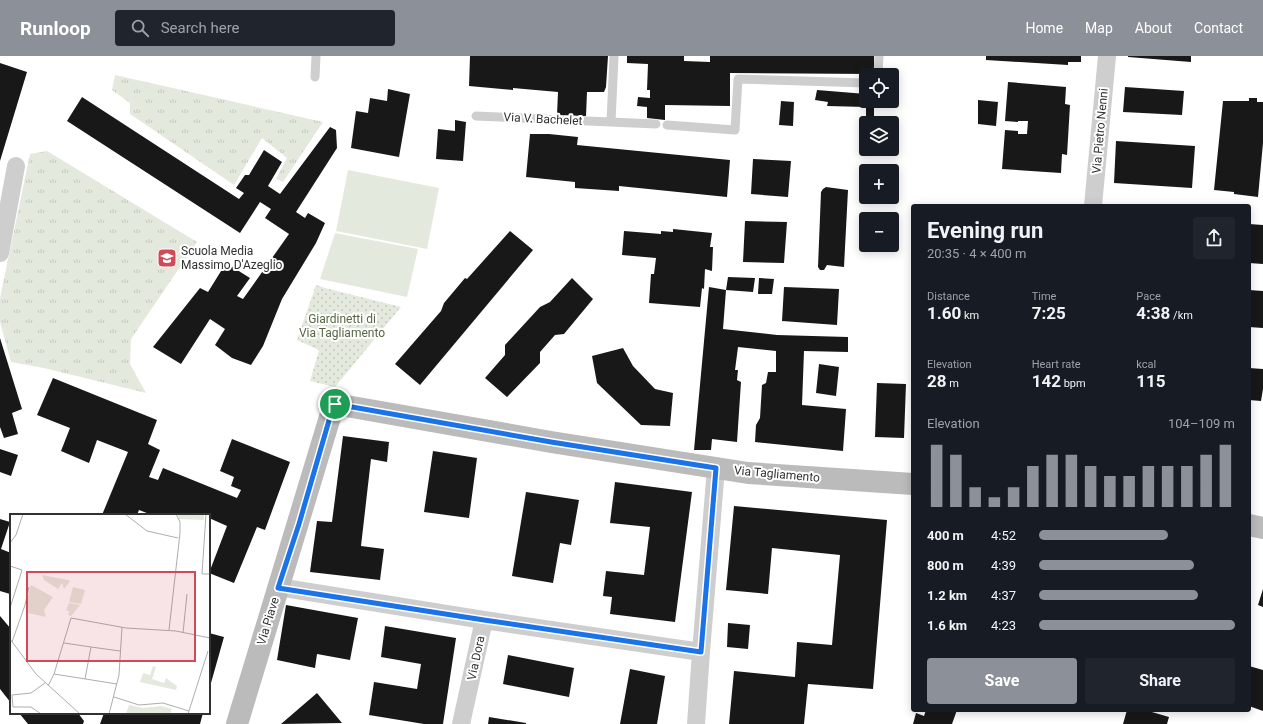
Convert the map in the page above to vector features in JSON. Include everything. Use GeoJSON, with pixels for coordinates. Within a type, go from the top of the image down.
{"type":"FeatureCollection","features":[{"type":"Feature","properties":{"kind":"main road","name":"Via Tagliamento"},"geometry":{"type":"LineString","coordinates":[[335,404],[551,442],[748,473],[911,484]]}},
{"type":"Feature","properties":{"kind":"main road","name":"Via Piave"},"geometry":{"type":"LineString","coordinates":[[237,724],[335,404]]}},
{"type":"Feature","properties":{"kind":"main road"},"geometry":{"type":"LineString","coordinates":[[1251,525],[1263,528]]}},
{"type":"Feature","properties":{"kind":"street","name":"Via Pietro Nenni"},"geometry":{"type":"LineString","coordinates":[[1093,204],[1107,56]]}},
{"type":"Feature","properties":{"kind":"street"},"geometry":{"type":"LineString","coordinates":[[0,253],[16,166]]}},
{"type":"Feature","properties":{"kind":"street"},"geometry":{"type":"LineString","coordinates":[[696,724],[716,468]]}},
{"type":"Feature","properties":{"kind":"street"},"geometry":{"type":"LineString","coordinates":[[278,588],[484,620]]}},
{"type":"Feature","properties":{"kind":"street","name":"Via Dora"},"geometry":{"type":"LineString","coordinates":[[461,724],[484,620],[701,652]]}},
{"type":"Feature","properties":{"kind":"lane"},"geometry":{"type":"LineString","coordinates":[[315,77],[316,56]]}},
{"type":"Feature","properties":{"kind":"lane"},"geometry":{"type":"LineString","coordinates":[[611,122],[614,56]]}},
{"type":"Feature","properties":{"kind":"lane"},"geometry":{"type":"LineString","coordinates":[[878,68],[879,56]]}},
{"type":"Feature","properties":{"kind":"lane"},"geometry":{"type":"LineString","coordinates":[[667,125],[735,130],[738,79],[859,83]]}},
{"type":"Feature","properties":{"kind":"lane","name":"Via V. Bachelet"},"geometry":{"type":"LineString","coordinates":[[476,116],[656,124]]}},
{"type":"Feature","properties":{"kind":"green space"},"geometry":{"type":"Polygon","coordinates":[[[115,75],[323,122],[283,182],[276,179],[287,158],[262,138],[234,185],[130,114],[130,103],[112,90],[115,75]]]}},
{"type":"Feature","properties":{"kind":"green space"},"geometry":{"type":"Polygon","coordinates":[[[47,151],[197,242],[131,339],[130,364],[146,393],[44,368],[11,362],[0,322],[0,298],[30,154],[47,151]]]}},
{"type":"Feature","properties":{"kind":"green space"},"geometry":{"type":"Polygon","coordinates":[[[348,170],[439,188],[427,249],[336,231],[348,170]]]}},
{"type":"Feature","properties":{"kind":"green space"},"geometry":{"type":"Polygon","coordinates":[[[335,233],[418,249],[407,297],[320,279],[335,233]]]}},
{"type":"Feature","properties":{"kind":"green space","name":"Giardinetti di Via Tagliamento"},"geometry":{"type":"Polygon","coordinates":[[[316,285],[401,307],[335,387],[310,381],[319,350],[297,340],[316,285]]]}},
{"type":"Feature","properties":{"kind":"building"},"geometry":{"type":"Polygon","coordinates":[[[470,56],[608,56],[606,87],[604,92],[587,92],[586,116],[557,115],[558,92],[469,86],[470,56]]]}},
{"type":"Feature","properties":{"kind":"building"},"geometry":{"type":"Polygon","coordinates":[[[627,56],[684,56],[684,61],[710,62],[710,56],[874,56],[874,68],[859,68],[859,74],[730,73],[730,106],[665,105],[665,120],[647,118],[647,107],[637,106],[638,97],[650,98],[650,90],[647,90],[648,64],[627,63],[627,56]]]}},
{"type":"Feature","properties":{"kind":"building"},"geometry":{"type":"Polygon","coordinates":[[[986,56],[1081,56],[1081,62],[1068,62],[1068,65],[986,60],[986,56]]]}},
{"type":"Feature","properties":{"kind":"building"},"geometry":{"type":"Polygon","coordinates":[[[1191,56],[1191,62],[1128,57],[1191,56]]]}},
{"type":"Feature","properties":{"kind":"building"},"geometry":{"type":"Polygon","coordinates":[[[0,63],[27,72],[0,161],[0,63]]]}},
{"type":"Feature","properties":{"kind":"building"},"geometry":{"type":"Polygon","coordinates":[[[1008,82],[1066,87],[1065,104],[1070,105],[1067,155],[1062,154],[1061,173],[1002,169],[1005,130],[1018,131],[1018,134],[1027,134],[1028,121],[1005,121],[1008,82]]]}},
{"type":"Feature","properties":{"kind":"building"},"geometry":{"type":"Polygon","coordinates":[[[1125,87],[1184,91],[1182,115],[1123,112],[1125,87]]]}},
{"type":"Feature","properties":{"kind":"building"},"geometry":{"type":"Polygon","coordinates":[[[388,89],[410,94],[399,157],[351,148],[356,111],[368,113],[370,98],[387,101],[388,89]]]}},
{"type":"Feature","properties":{"kind":"building"},"geometry":{"type":"Polygon","coordinates":[[[817,90],[859,93],[859,107],[827,106],[828,102],[815,100],[817,90]]]}},
{"type":"Feature","properties":{"kind":"building"},"geometry":{"type":"Polygon","coordinates":[[[82,97],[239,199],[244,193],[236,188],[245,175],[249,175],[264,150],[282,162],[268,186],[280,194],[330,127],[336,130],[337,148],[296,212],[305,218],[308,213],[325,223],[316,243],[282,299],[263,346],[251,365],[232,358],[215,345],[225,329],[210,319],[181,364],[153,347],[200,288],[208,292],[226,263],[250,278],[237,296],[243,299],[289,234],[265,218],[271,209],[260,202],[240,233],[67,121],[82,97]]]}},
{"type":"Feature","properties":{"kind":"building"},"geometry":{"type":"Polygon","coordinates":[[[1249,98],[1257,98],[1257,102],[1263,102],[1263,143],[1258,197],[1214,190],[1223,101],[1249,101],[1249,98]]]}},
{"type":"Feature","properties":{"kind":"building"},"geometry":{"type":"Polygon","coordinates":[[[978,100],[998,102],[996,126],[978,124],[978,100]]]}},
{"type":"Feature","properties":{"kind":"building"},"geometry":{"type":"Polygon","coordinates":[[[781,101],[794,102],[793,126],[779,125],[781,101]]]}},
{"type":"Feature","properties":{"kind":"building"},"geometry":{"type":"Polygon","coordinates":[[[866,108],[874,108],[874,116],[866,116],[866,108]]]}},
{"type":"Feature","properties":{"kind":"building"},"geometry":{"type":"Polygon","coordinates":[[[455,120],[466,122],[463,161],[436,159],[438,129],[455,131],[455,120]]]}},
{"type":"Feature","properties":{"kind":"building"},"geometry":{"type":"Polygon","coordinates":[[[530,134],[578,137],[577,145],[730,160],[727,197],[619,186],[619,191],[575,188],[575,182],[526,177],[530,134]]]}},
{"type":"Feature","properties":{"kind":"building"},"geometry":{"type":"Polygon","coordinates":[[[1116,141],[1195,146],[1192,188],[1114,183],[1116,141]]]}},
{"type":"Feature","properties":{"kind":"building"},"geometry":{"type":"Polygon","coordinates":[[[753,159],[791,161],[788,197],[751,194],[753,159]]]}},
{"type":"Feature","properties":{"kind":"building"},"geometry":{"type":"Polygon","coordinates":[[[826,187],[848,190],[844,267],[827,265],[824,270],[820,270],[818,267],[821,192],[826,187]]]}},
{"type":"Feature","properties":{"kind":"building"},"geometry":{"type":"Polygon","coordinates":[[[745,221],[787,222],[784,263],[743,262],[745,221]]]}},
{"type":"Feature","properties":{"kind":"building"},"geometry":{"type":"Polygon","coordinates":[[[1251,224],[1263,225],[1263,264],[1251,263],[1251,224]]]}},
{"type":"Feature","properties":{"kind":"building"},"geometry":{"type":"Polygon","coordinates":[[[673,229],[712,233],[710,247],[713,247],[712,271],[705,269],[704,289],[702,288],[700,307],[649,303],[651,274],[654,274],[656,258],[622,255],[624,231],[661,234],[661,231],[673,232],[673,229]]]}},
{"type":"Feature","properties":{"kind":"building"},"geometry":{"type":"Polygon","coordinates":[[[510,231],[533,250],[420,385],[395,364],[441,311],[444,303],[465,278],[467,279],[510,231]]]}},
{"type":"Feature","properties":{"kind":"building"},"geometry":{"type":"Polygon","coordinates":[[[728,277],[755,278],[753,292],[726,290],[728,277]]]}},
{"type":"Feature","properties":{"kind":"building"},"geometry":{"type":"Polygon","coordinates":[[[572,278],[593,299],[564,334],[555,335],[540,352],[540,363],[507,397],[485,378],[505,355],[505,345],[540,307],[550,302],[572,278]]]}},
{"type":"Feature","properties":{"kind":"building"},"geometry":{"type":"Polygon","coordinates":[[[759,278],[774,279],[772,294],[758,294],[759,278]]]}},
{"type":"Feature","properties":{"kind":"building"},"geometry":{"type":"Polygon","coordinates":[[[709,287],[726,290],[723,329],[777,335],[848,337],[848,352],[804,351],[802,405],[846,409],[843,451],[755,442],[756,425],[760,418],[762,385],[766,383],[768,372],[776,372],[776,351],[738,347],[735,370],[738,370],[737,380],[741,382],[737,442],[712,439],[711,450],[694,450],[709,287]]]}},
{"type":"Feature","properties":{"kind":"building"},"geometry":{"type":"Polygon","coordinates":[[[784,287],[839,289],[837,325],[782,321],[784,287]]]}},
{"type":"Feature","properties":{"kind":"building"},"geometry":{"type":"Polygon","coordinates":[[[1251,290],[1263,291],[1263,328],[1251,327],[1251,290]]]}},
{"type":"Feature","properties":{"kind":"building"},"geometry":{"type":"Polygon","coordinates":[[[0,338],[22,409],[12,413],[18,434],[4,438],[0,427],[0,338]]]}},
{"type":"Feature","properties":{"kind":"building"},"geometry":{"type":"Polygon","coordinates":[[[623,348],[633,366],[655,389],[673,393],[670,426],[641,425],[597,383],[592,356],[623,348]]]}},
{"type":"Feature","properties":{"kind":"building"},"geometry":{"type":"Polygon","coordinates":[[[819,364],[839,367],[836,396],[816,393],[819,364]]]}},
{"type":"Feature","properties":{"kind":"building"},"geometry":{"type":"Polygon","coordinates":[[[1251,368],[1263,369],[1263,389],[1261,401],[1251,400],[1251,368]]]}},
{"type":"Feature","properties":{"kind":"building"},"geometry":{"type":"Polygon","coordinates":[[[53,378],[157,420],[148,444],[160,450],[149,477],[158,480],[163,468],[237,498],[241,490],[231,486],[234,477],[220,471],[232,439],[290,462],[265,530],[257,527],[234,583],[210,573],[227,526],[210,518],[210,514],[149,514],[139,510],[137,514],[102,514],[128,452],[97,440],[89,463],[61,451],[70,428],[37,415],[53,378]]]}},
{"type":"Feature","properties":{"kind":"building"},"geometry":{"type":"Polygon","coordinates":[[[877,383],[906,384],[904,438],[875,437],[877,383]]]}},
{"type":"Feature","properties":{"kind":"building"},"geometry":{"type":"Polygon","coordinates":[[[343,436],[389,442],[387,462],[371,459],[361,546],[384,549],[380,580],[310,572],[317,521],[332,522],[343,436]]]}},
{"type":"Feature","properties":{"kind":"building"},"geometry":{"type":"Polygon","coordinates":[[[0,449],[18,455],[11,476],[0,472],[0,449]]]}},
{"type":"Feature","properties":{"kind":"building"},"geometry":{"type":"Polygon","coordinates":[[[433,451],[477,458],[469,518],[424,512],[433,451]]]}},
{"type":"Feature","properties":{"kind":"building"},"geometry":{"type":"Polygon","coordinates":[[[615,482],[692,492],[675,622],[610,614],[612,597],[603,596],[606,571],[644,575],[650,527],[610,523],[615,482]]]}},
{"type":"Feature","properties":{"kind":"building"},"geometry":{"type":"Polygon","coordinates":[[[526,492],[579,500],[571,545],[560,543],[553,583],[512,576],[526,492]]]}},
{"type":"Feature","properties":{"kind":"building"},"geometry":{"type":"Polygon","coordinates":[[[734,506],[887,520],[873,689],[808,684],[804,724],[729,724],[734,671],[795,677],[797,642],[832,645],[840,555],[772,548],[768,594],[726,590],[734,506]]]}},
{"type":"Feature","properties":{"kind":"building"},"geometry":{"type":"Polygon","coordinates":[[[0,519],[10,522],[1,549],[10,553],[10,594],[0,591],[0,519]]]}},
{"type":"Feature","properties":{"kind":"building"},"geometry":{"type":"Polygon","coordinates":[[[1263,589],[1263,607],[1258,605],[1263,589]]]}},
{"type":"Feature","properties":{"kind":"building"},"geometry":{"type":"Polygon","coordinates":[[[286,605],[358,618],[350,660],[317,654],[315,668],[277,660],[286,605]]]}},
{"type":"Feature","properties":{"kind":"building"},"geometry":{"type":"Polygon","coordinates":[[[0,616],[10,628],[10,702],[0,689],[0,616]]]}},
{"type":"Feature","properties":{"kind":"building"},"geometry":{"type":"Polygon","coordinates":[[[728,623],[750,625],[748,649],[727,647],[728,623]]]}},
{"type":"Feature","properties":{"kind":"building"},"geometry":{"type":"Polygon","coordinates":[[[385,626],[456,638],[443,724],[424,724],[369,715],[374,682],[417,689],[421,664],[381,657],[385,626]]]}},
{"type":"Feature","properties":{"kind":"building"},"geometry":{"type":"Polygon","coordinates":[[[210,633],[224,637],[210,686],[210,633]]]}},
{"type":"Feature","properties":{"kind":"building"},"geometry":{"type":"Polygon","coordinates":[[[508,655],[574,668],[569,697],[503,684],[508,655]]]}},
{"type":"Feature","properties":{"kind":"building"},"geometry":{"type":"Polygon","coordinates":[[[1251,667],[1263,670],[1263,711],[1251,707],[1251,667]]]}},
{"type":"Feature","properties":{"kind":"building"},"geometry":{"type":"Polygon","coordinates":[[[630,669],[665,676],[657,724],[620,724],[630,669]]]}},
{"type":"Feature","properties":{"kind":"building"},"geometry":{"type":"Polygon","coordinates":[[[317,693],[342,723],[281,724],[317,693]]]}},
{"type":"Feature","properties":{"kind":"building"},"geometry":{"type":"Polygon","coordinates":[[[925,712],[956,712],[952,724],[913,724],[916,713],[924,716],[925,712]]]}},
{"type":"Feature","properties":{"kind":"building"},"geometry":{"type":"Polygon","coordinates":[[[1126,712],[1152,712],[1169,717],[1167,724],[1123,724],[1126,712]]]}},
{"type":"Feature","properties":{"kind":"building"},"geometry":{"type":"Polygon","coordinates":[[[20,714],[79,714],[84,721],[83,724],[28,724],[20,714]]]}},
{"type":"Feature","properties":{"kind":"building"},"geometry":{"type":"Polygon","coordinates":[[[104,714],[203,714],[200,724],[100,724],[104,714]]]}},
{"type":"Feature","properties":{"kind":"building"},"geometry":{"type":"Polygon","coordinates":[[[489,717],[526,723],[526,724],[488,724],[489,717]]]}},
{"type":"Feature","properties":{"kind":"place","name":"Scuola Media Massimo D'Azeglio"},"geometry":{"type":"Point","coordinates":[167,258]}},
{"type":"Feature","properties":{"kind":"route"},"geometry":{"type":"LineString","coordinates":[[335,404],[551,442],[716,468],[701,652],[278,588],[335,404]]}}]}
